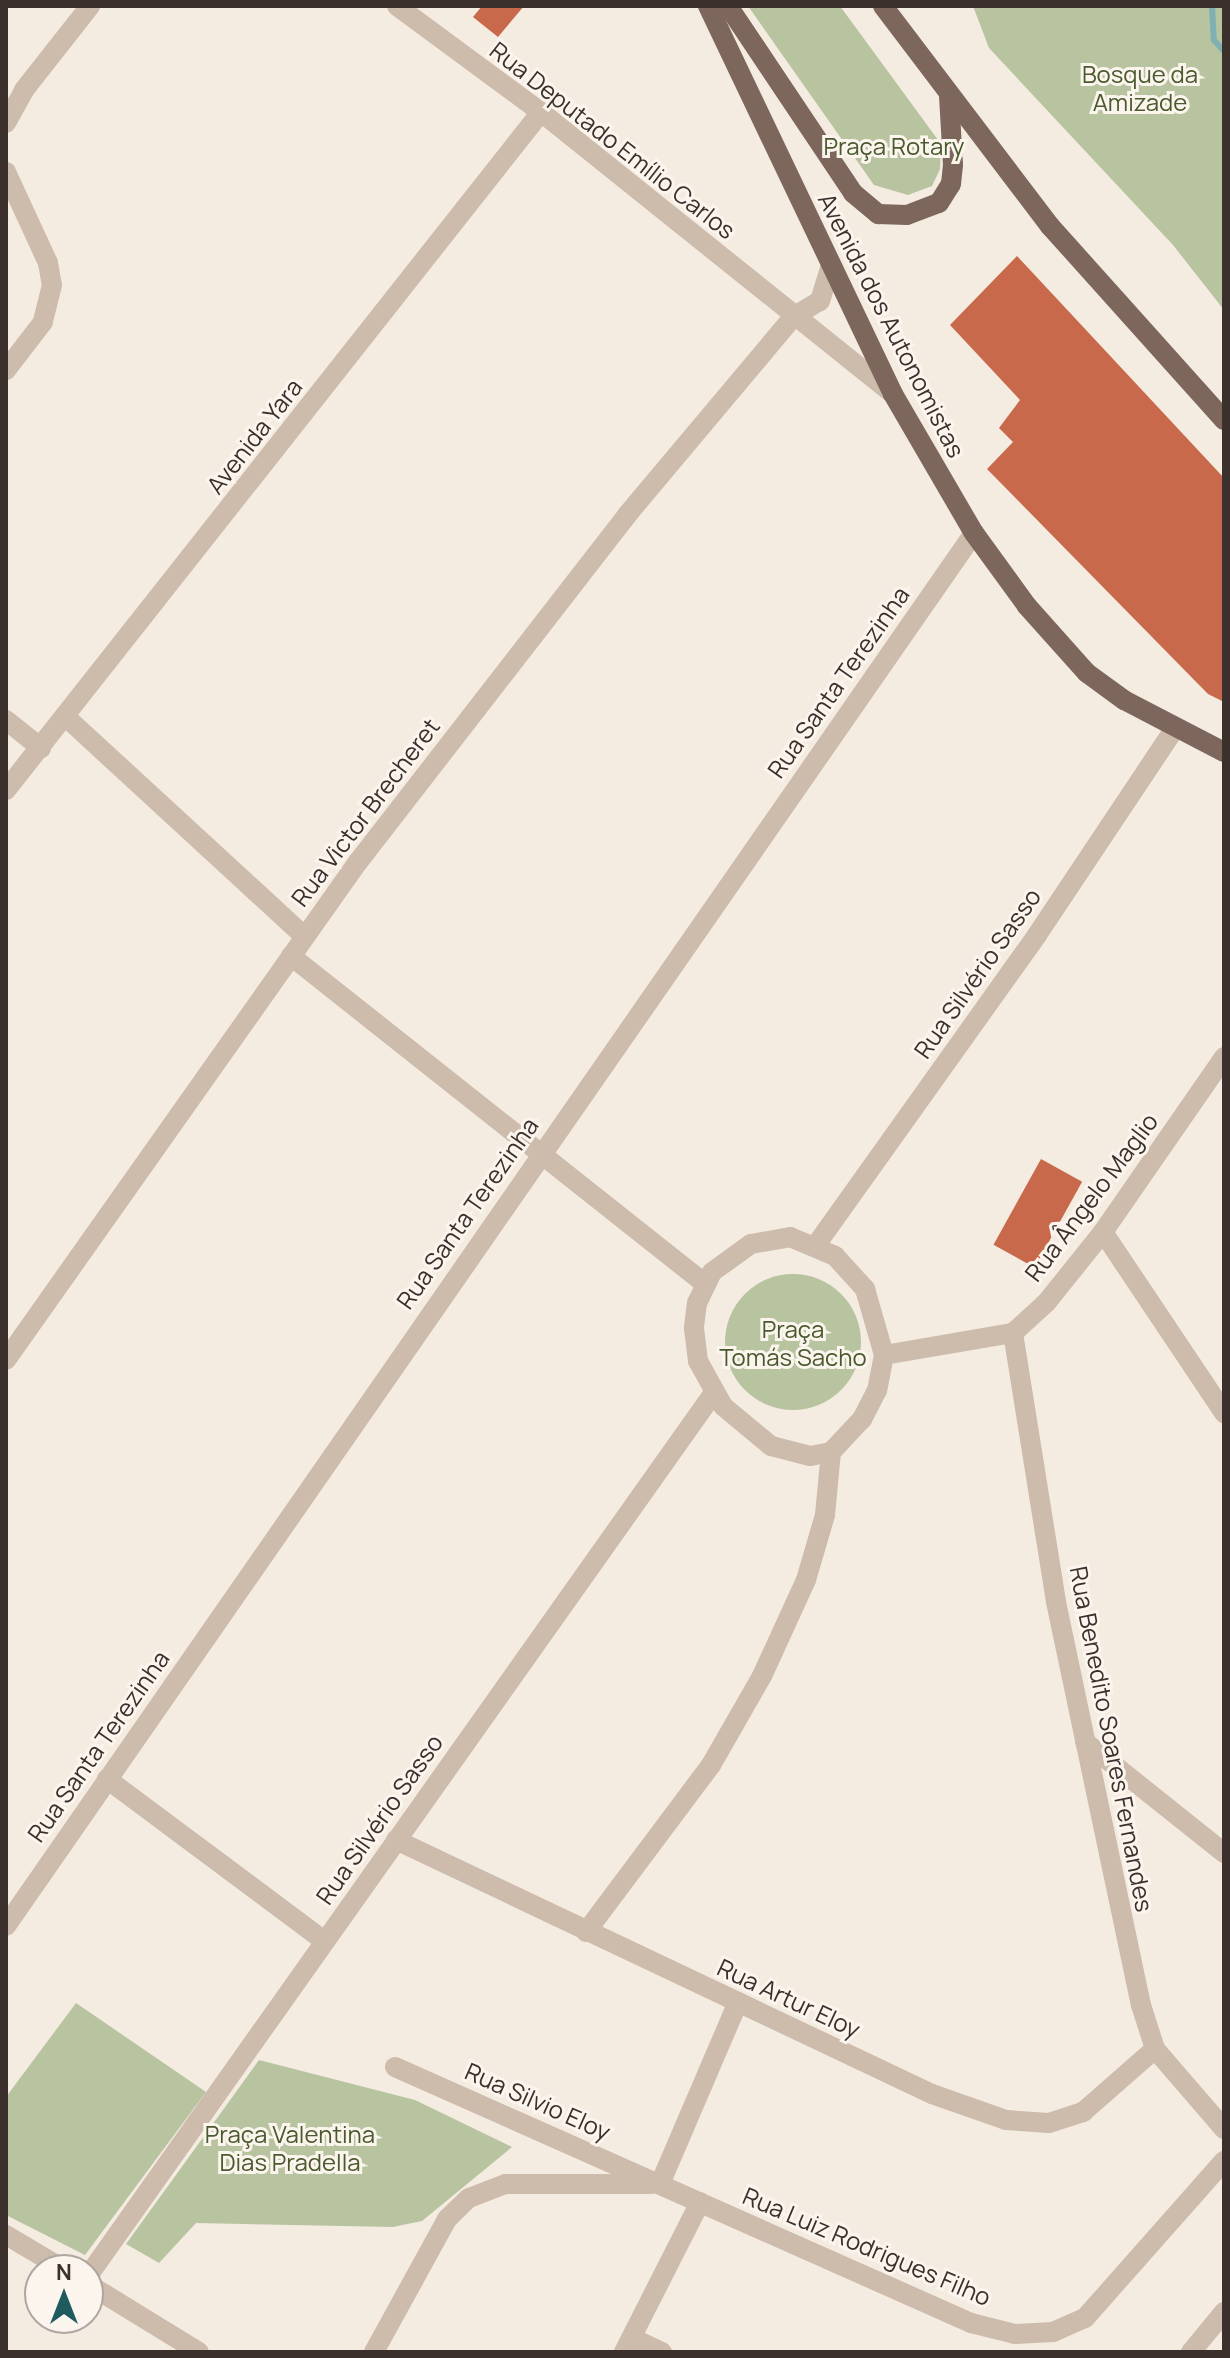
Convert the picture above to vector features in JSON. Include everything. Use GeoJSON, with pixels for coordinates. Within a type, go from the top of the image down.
{"type":"FeatureCollection","features":[{"type":"Feature","properties":{"kind":"main road","name":"Avenida dos Autonomistas"},"geometry":{"type":"LineString","coordinates":[[708,6],[830,269],[893,394],[974,533],[1027,606],[1087,673],[1175,728],[1224,752]]}},
{"type":"Feature","properties":{"kind":"main road"},"geometry":{"type":"LineString","coordinates":[[728,6],[791,93],[853,193],[878,214],[924,211],[939,203],[951,184],[948,92]]}},
{"type":"Feature","properties":{"kind":"main road"},"geometry":{"type":"LineString","coordinates":[[883,6],[1050,226],[1224,420]]}},
{"type":"Feature","properties":{"kind":"street"},"geometry":{"type":"LineString","coordinates":[[6,123],[24,90],[90,6]]}},
{"type":"Feature","properties":{"kind":"street","name":"Rua Deputado Emílio Carlos"},"geometry":{"type":"LineString","coordinates":[[397,6],[541,112],[793,317],[893,394]]}},
{"type":"Feature","properties":{"kind":"street","name":"Avenida Yara"},"geometry":{"type":"LineString","coordinates":[[6,790],[67,718],[541,112]]}},
{"type":"Feature","properties":{"kind":"street"},"geometry":{"type":"LineString","coordinates":[[6,172],[48,263],[52,285],[43,322],[6,370]]}},
{"type":"Feature","properties":{"kind":"street"},"geometry":{"type":"LineString","coordinates":[[793,317],[820,301],[830,269]]}},
{"type":"Feature","properties":{"kind":"street","name":"Rua Victor Brecheret"},"geometry":{"type":"LineString","coordinates":[[6,1360],[303,935],[627,515],[793,317]]}},
{"type":"Feature","properties":{"kind":"street","name":"Rua Santa Terezinha"},"geometry":{"type":"LineString","coordinates":[[6,1926],[538,1155],[974,533]]}},
{"type":"Feature","properties":{"kind":"street"},"geometry":{"type":"LineString","coordinates":[[67,718],[303,935]]}},
{"type":"Feature","properties":{"kind":"street"},"geometry":{"type":"LineString","coordinates":[[6,720],[41,748]]}},
{"type":"Feature","properties":{"kind":"street","name":"Rua Silvério Sasso"},"geometry":{"type":"LineString","coordinates":[[816,1245],[1037,935],[1175,728]]}},
{"type":"Feature","properties":{"kind":"street"},"geometry":{"type":"LineString","coordinates":[[291,956],[538,1155],[704,1283]]}},
{"type":"Feature","properties":{"kind":"street","name":"Rua Ângelo Maglio"},"geometry":{"type":"LineString","coordinates":[[1013,1333],[1046,1303],[1103,1232],[1224,1057]]}},
{"type":"Feature","properties":{"kind":"street"},"geometry":{"type":"LineString","coordinates":[[1103,1232],[1224,1413]]}},
{"type":"Feature","properties":{"kind":"street"},"geometry":{"type":"LineString","coordinates":[[586,1932],[711,1765],[762,1676],[806,1580],[825,1515],[831,1452],[862,1419],[877,1390],[884,1355],[865,1289],[835,1256],[816,1245],[790,1237],[766,1239],[721,1263],[704,1283],[694,1327],[698,1361],[713,1394],[771,1446],[794,1455],[831,1452]]}},
{"type":"Feature","properties":{"kind":"street"},"geometry":{"type":"LineString","coordinates":[[884,1355],[1013,1333]]}},
{"type":"Feature","properties":{"kind":"street","name":"Rua Benedito Soares Fernandes"},"geometry":{"type":"LineString","coordinates":[[1013,1333],[1024,1426],[1085,1742],[1155,2049],[1224,2129]]}},
{"type":"Feature","properties":{"kind":"street","name":"Rua Silvério Sasso"},"geometry":{"type":"LineString","coordinates":[[103,2254],[713,1394]]}},
{"type":"Feature","properties":{"kind":"street"},"geometry":{"type":"LineString","coordinates":[[1085,1742],[1224,1853]]}},
{"type":"Feature","properties":{"kind":"street"},"geometry":{"type":"LineString","coordinates":[[107,1779],[324,1941]]}},
{"type":"Feature","properties":{"kind":"street","name":"Rua Artur Eloy"},"geometry":{"type":"LineString","coordinates":[[396,1840],[932,2094],[1006,2120],[1049,2123],[1083,2112],[1155,2049]]}},
{"type":"Feature","properties":{"kind":"street"},"geometry":{"type":"LineString","coordinates":[[374,2352],[447,2219],[469,2198],[505,2184],[660,2184],[738,2002]]}},
{"type":"Feature","properties":{"kind":"street","name":"Rua Silvio Eloy"},"geometry":{"type":"LineString","coordinates":[[395,2067],[660,2184]]}},
{"type":"Feature","properties":{"kind":"street","name":"Rua Luiz Rodrigues Filho"},"geometry":{"type":"LineString","coordinates":[[660,2184],[971,2323],[1015,2334],[1053,2332],[1085,2318],[1224,2161]]}},
{"type":"Feature","properties":{"kind":"street"},"geometry":{"type":"LineString","coordinates":[[662,2352],[628,2345],[700,2202]]}},
{"type":"Feature","properties":{"kind":"street"},"geometry":{"type":"LineString","coordinates":[[6,2235],[38,2254]]}},
{"type":"Feature","properties":{"kind":"street"},"geometry":{"type":"LineString","coordinates":[[104,2294],[199,2352]]}},
{"type":"Feature","properties":{"kind":"street"},"geometry":{"type":"LineString","coordinates":[[1191,2352],[1224,2312]]}},
{"type":"Feature","properties":{"kind":"green space","name":"Praça Rotary"},"geometry":{"type":"Polygon","coordinates":[[[748,6],[840,6],[941,144],[940,169],[932,186],[908,195],[874,185],[748,6]]]}},
{"type":"Feature","properties":{"kind":"green space","name":"Bosque da Amizade"},"geometry":{"type":"Polygon","coordinates":[[[973,6],[1224,6],[1224,310],[1173,245],[989,48],[973,6]]]}},
{"type":"Feature","properties":{"kind":"green space","name":"Praça Tomás Sacho"},"geometry":{"type":"Polygon","coordinates":[[[793,1274],[819,1279],[841,1294],[856,1316],[861,1342],[856,1368],[841,1390],[819,1405],[793,1410],[767,1405],[745,1390],[730,1368],[725,1342],[730,1316],[745,1294],[767,1279],[793,1274]]]}},
{"type":"Feature","properties":{"kind":"green space"},"geometry":{"type":"Polygon","coordinates":[[[76,2003],[206,2092],[86,2254],[6,2215],[6,2097],[76,2003]]]}},
{"type":"Feature","properties":{"kind":"green space","name":"Praça Valentina Dias Pradella"},"geometry":{"type":"Polygon","coordinates":[[[259,2060],[415,2100],[512,2147],[422,2221],[393,2227],[196,2223],[159,2263],[126,2244],[259,2060]]]}},
{"type":"Feature","properties":{"kind":"building"},"geometry":{"type":"Polygon","coordinates":[[[482,6],[524,6],[498,37],[473,17],[482,6]]]}},
{"type":"Feature","properties":{"kind":"building"},"geometry":{"type":"Polygon","coordinates":[[[1017,256],[1224,478],[1224,702],[1208,694],[987,469],[1013,442],[999,428],[1020,400],[950,325],[1017,256]]]}},
{"type":"Feature","properties":{"kind":"building"},"geometry":{"type":"Polygon","coordinates":[[[1041,1159],[1082,1182],[1035,1267],[993,1245],[1041,1159]]]}},
{"type":"Feature","properties":{"kind":"waterway"},"geometry":{"type":"LineString","coordinates":[[1212,6],[1214,40],[1224,51]]}}]}
